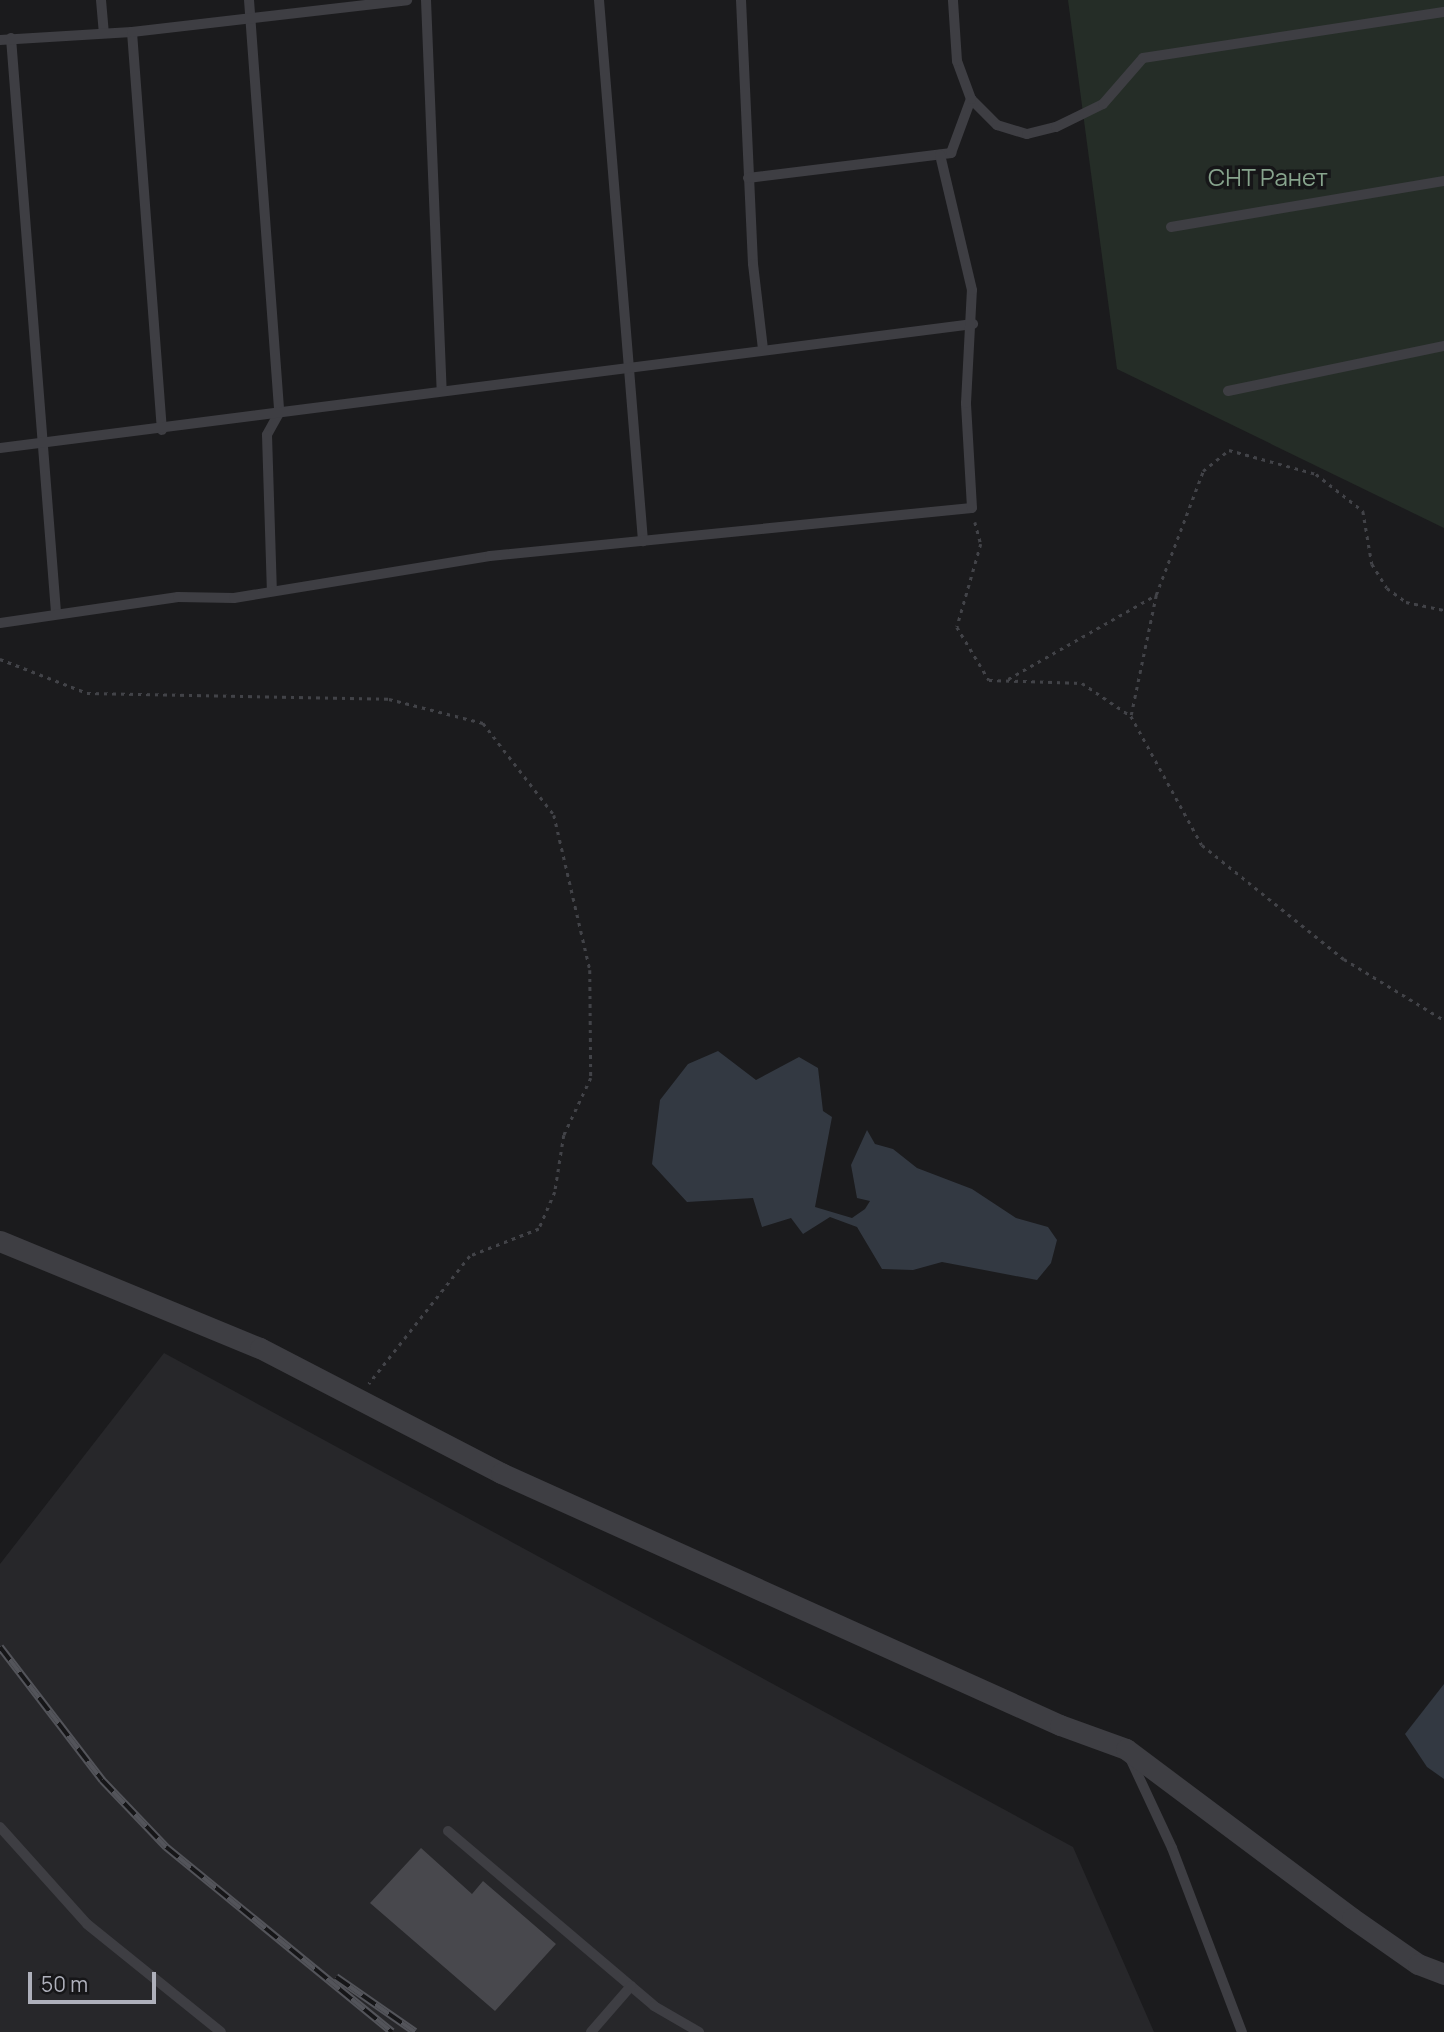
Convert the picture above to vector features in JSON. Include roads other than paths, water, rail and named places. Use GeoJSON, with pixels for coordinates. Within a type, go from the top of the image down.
{"type":"FeatureCollection","features":[{"type":"Feature","properties":{"kind":"street"},"geometry":{"type":"LineString","coordinates":[[0,1241],[260,1348],[501,1473],[1047,1720],[1126,1749],[1352,1918],[1418,1964],[1444,1974]]}},
{"type":"Feature","properties":{"kind":"lane"},"geometry":{"type":"LineString","coordinates":[[101,0],[104,32]]}},
{"type":"Feature","properties":{"kind":"lane"},"geometry":{"type":"LineString","coordinates":[[249,0],[279,413],[267,435],[272,590]]}},
{"type":"Feature","properties":{"kind":"lane"},"geometry":{"type":"LineString","coordinates":[[57,612],[5,39],[132,32],[250,16],[407,0]]}},
{"type":"Feature","properties":{"kind":"lane"},"geometry":{"type":"LineString","coordinates":[[426,0],[442,390]]}},
{"type":"Feature","properties":{"kind":"lane"},"geometry":{"type":"LineString","coordinates":[[599,0],[631,366],[643,541]]}},
{"type":"Feature","properties":{"kind":"lane"},"geometry":{"type":"LineString","coordinates":[[741,0],[748,178],[763,349]]}},
{"type":"Feature","properties":{"kind":"lane"},"geometry":{"type":"LineString","coordinates":[[953,0],[957,61],[971,99],[997,125],[1027,134],[1056,127],[1103,104],[1143,58],[1444,12]]}},
{"type":"Feature","properties":{"kind":"lane"},"geometry":{"type":"LineString","coordinates":[[132,32],[162,430]]}},
{"type":"Feature","properties":{"kind":"lane"},"geometry":{"type":"LineString","coordinates":[[748,178],[951,153],[971,99]]}},
{"type":"Feature","properties":{"kind":"lane"},"geometry":{"type":"LineString","coordinates":[[0,623],[57,612],[178,597],[234,598],[490,556],[972,508],[966,403],[973,324],[972,290],[940,155]]}},
{"type":"Feature","properties":{"kind":"lane"},"geometry":{"type":"LineString","coordinates":[[1171,227],[1444,181]]}},
{"type":"Feature","properties":{"kind":"lane"},"geometry":{"type":"LineString","coordinates":[[0,448],[162,430],[442,390],[973,324]]}},
{"type":"Feature","properties":{"kind":"lane"},"geometry":{"type":"LineString","coordinates":[[1228,391],[1444,346]]}},
{"type":"Feature","properties":{"kind":"lane"},"geometry":{"type":"LineString","coordinates":[[1126,1749],[1172,1848],[1242,2032]]}},
{"type":"Feature","properties":{"kind":"lane"},"geometry":{"type":"LineString","coordinates":[[0,1827],[87,1924],[221,2032]]}},
{"type":"Feature","properties":{"kind":"lane"},"geometry":{"type":"LineString","coordinates":[[448,1830],[631,1986],[699,2032]]}},
{"type":"Feature","properties":{"kind":"lane"},"geometry":{"type":"LineString","coordinates":[[591,2032],[631,1986]]}},
{"type":"Feature","properties":{"kind":"railway"},"geometry":{"type":"LineString","coordinates":[[0,1647],[102,1780],[166,1847],[392,2032]]}},
{"type":"Feature","properties":{"kind":"railway"},"geometry":{"type":"LineString","coordinates":[[336,1977],[415,2032]]}},
{"type":"Feature","properties":{"kind":"park label","name":"СНТ Ранет"},"geometry":{"type":"Point","coordinates":[1268,177]}}]}
